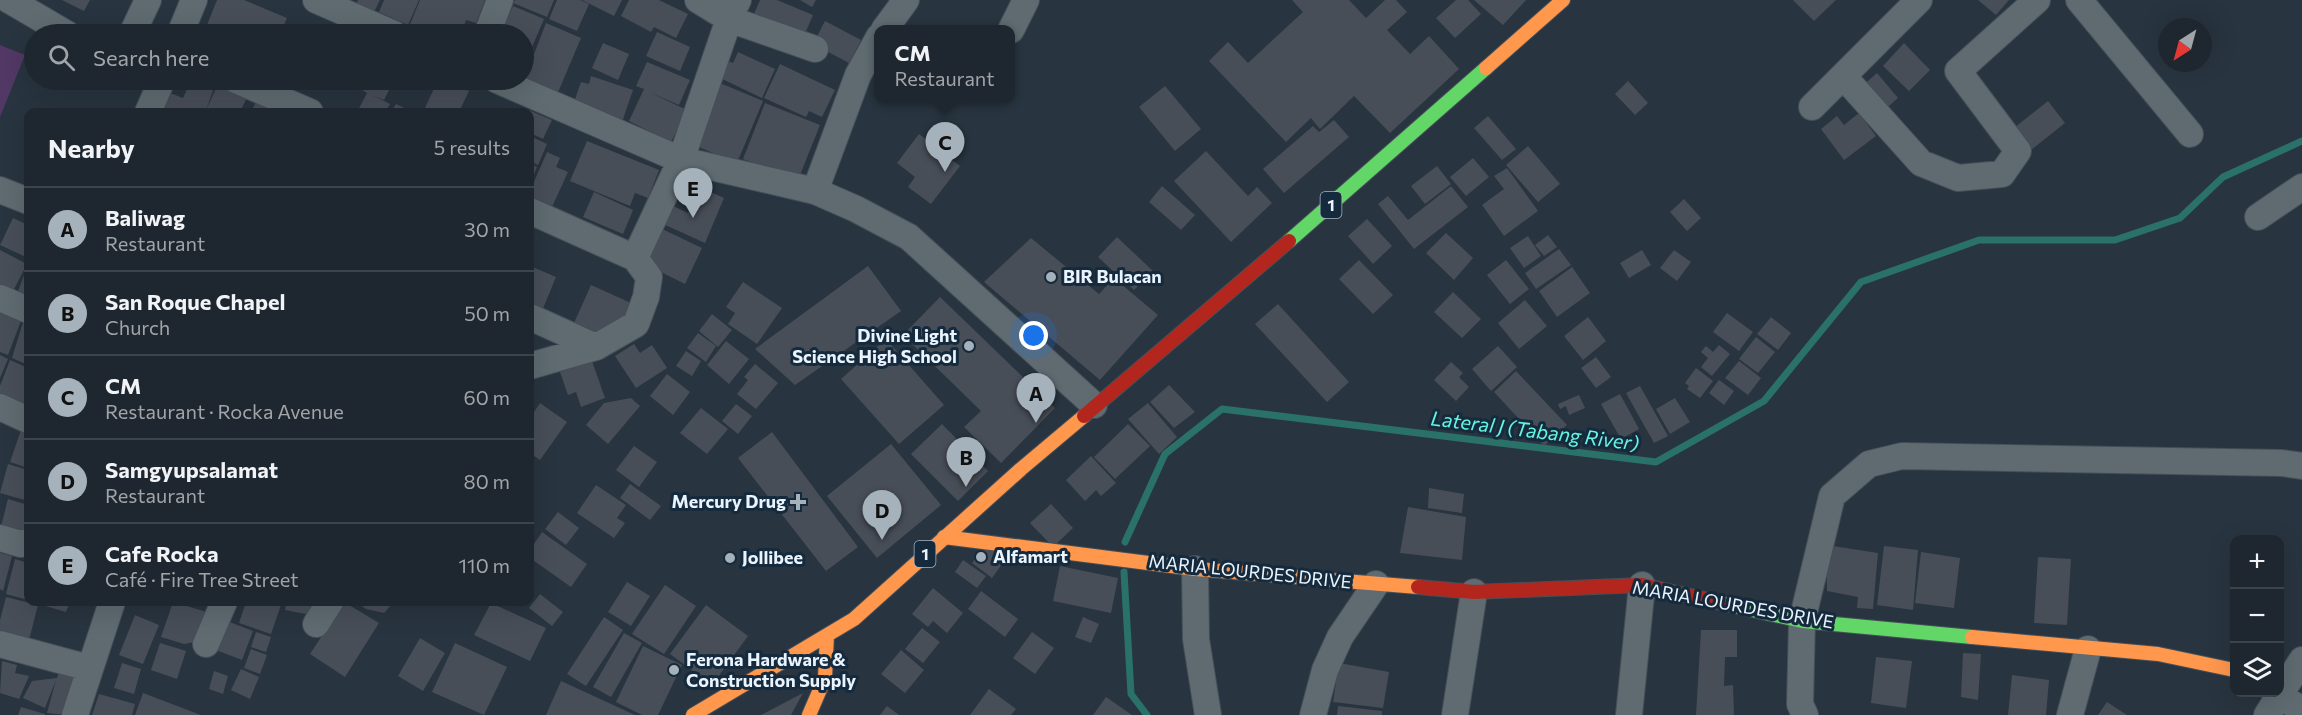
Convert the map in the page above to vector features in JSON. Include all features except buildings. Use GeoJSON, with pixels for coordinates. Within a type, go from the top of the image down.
{"type":"FeatureCollection","features":[{"type":"Feature","properties":{"kind":"main road","name":"1"},"geometry":{"type":"LineString","coordinates":[[693,715],[854,619],[1094,405],[1302,230],[1563,0]]}},
{"type":"Feature","properties":{"kind":"main road","name":"MARIA LOURDES DRIVE"},"geometry":{"type":"LineString","coordinates":[[944,537],[1195,568],[1474,592],[1642,585],[1802,621],[2157,654],[2230,669]]}},
{"type":"Feature","properties":{"kind":"main road"},"geometry":{"type":"LineString","coordinates":[[809,715],[825,678],[827,635]]}},
{"type":"Feature","properties":{"kind":"street"},"geometry":{"type":"LineString","coordinates":[[9,0],[50,24]]}},
{"type":"Feature","properties":{"kind":"street"},"geometry":{"type":"LineString","coordinates":[[137,24],[148,0]]}},
{"type":"Feature","properties":{"kind":"street"},"geometry":{"type":"LineString","coordinates":[[184,24],[194,0]]}},
{"type":"Feature","properties":{"kind":"street"},"geometry":{"type":"LineString","coordinates":[[316,0],[371,24]]}},
{"type":"Feature","properties":{"kind":"street"},"geometry":{"type":"LineString","coordinates":[[491,24],[500,0]]}},
{"type":"Feature","properties":{"kind":"street"},"geometry":{"type":"LineString","coordinates":[[698,0],[734,9],[815,50]]}},
{"type":"Feature","properties":{"kind":"street"},"geometry":{"type":"LineString","coordinates":[[888,25],[906,0]]}},
{"type":"Feature","properties":{"kind":"street"},"geometry":{"type":"LineString","coordinates":[[1014,25],[1026,0]]}},
{"type":"Feature","properties":{"kind":"street"},"geometry":{"type":"LineString","coordinates":[[1812,107],[1919,0]]}},
{"type":"Feature","properties":{"kind":"street"},"geometry":{"type":"LineString","coordinates":[[1844,77],[1921,163],[1958,178],[2002,174],[2018,152],[1958,71],[2037,0]]}},
{"type":"Feature","properties":{"kind":"street"},"geometry":{"type":"LineString","coordinates":[[2079,0],[2190,134]]}},
{"type":"Feature","properties":{"kind":"street"},"geometry":{"type":"LineString","coordinates":[[635,258],[681,160],[734,9]]}},
{"type":"Feature","properties":{"kind":"street"},"geometry":{"type":"LineString","coordinates":[[815,191],[858,75],[874,46]]}},
{"type":"Feature","properties":{"kind":"street"},"geometry":{"type":"LineString","coordinates":[[150,108],[158,90]]}},
{"type":"Feature","properties":{"kind":"street"},"geometry":{"type":"LineString","coordinates":[[259,90],[301,108]]}},
{"type":"Feature","properties":{"kind":"street"},"geometry":{"type":"LineString","coordinates":[[520,90],[681,160],[815,191],[856,209],[909,237],[1094,405]]}},
{"type":"Feature","properties":{"kind":"street"},"geometry":{"type":"LineString","coordinates":[[2259,217],[2302,187]]}},
{"type":"Feature","properties":{"kind":"street"},"geometry":{"type":"LineString","coordinates":[[0,190],[24,199]]}},
{"type":"Feature","properties":{"kind":"street"},"geometry":{"type":"LineString","coordinates":[[534,213],[635,258],[649,277],[646,297],[636,324],[596,347],[534,365]]}},
{"type":"Feature","properties":{"kind":"street"},"geometry":{"type":"LineString","coordinates":[[0,298],[24,308]]}},
{"type":"Feature","properties":{"kind":"street"},"geometry":{"type":"LineString","coordinates":[[534,319],[596,347]]}},
{"type":"Feature","properties":{"kind":"street"},"geometry":{"type":"LineString","coordinates":[[0,407],[24,418]]}},
{"type":"Feature","properties":{"kind":"street"},"geometry":{"type":"LineString","coordinates":[[1805,715],[1800,704],[1802,621],[1832,496],[1869,464],[1902,456],[2282,463],[2302,466]]}},
{"type":"Feature","properties":{"kind":"street"},"geometry":{"type":"LineString","coordinates":[[0,538],[24,543]]}},
{"type":"Feature","properties":{"kind":"street"},"geometry":{"type":"LineString","coordinates":[[1195,568],[1196,639],[1208,715]]}},
{"type":"Feature","properties":{"kind":"street"},"geometry":{"type":"LineString","coordinates":[[1313,715],[1325,670],[1340,637],[1376,584]]}},
{"type":"Feature","properties":{"kind":"street"},"geometry":{"type":"LineString","coordinates":[[1629,715],[1642,585]]}},
{"type":"Feature","properties":{"kind":"street"},"geometry":{"type":"LineString","coordinates":[[1455,715],[1474,592]]}},
{"type":"Feature","properties":{"kind":"street"},"geometry":{"type":"LineString","coordinates":[[75,715],[111,606]]}},
{"type":"Feature","properties":{"kind":"street"},"geometry":{"type":"LineString","coordinates":[[206,644],[222,606]]}},
{"type":"Feature","properties":{"kind":"street"},"geometry":{"type":"LineString","coordinates":[[316,624],[327,606]]}},
{"type":"Feature","properties":{"kind":"street"},"geometry":{"type":"LineString","coordinates":[[0,644],[89,668]]}},
{"type":"Feature","properties":{"kind":"street"},"geometry":{"type":"LineString","coordinates":[[2070,715],[2088,649]]}},
{"type":"Feature","properties":{"kind":"street"},"geometry":{"type":"LineString","coordinates":[[2302,660],[2273,701],[2302,710]]}},
{"type":"Feature","properties":{"kind":"shaded area"},"geometry":{"type":"Polygon","coordinates":[[[0,45],[24,55],[24,57],[0,117],[0,45]]]}},
{"type":"Feature","properties":{"kind":"waterway","name":"Lateral J (Tabang River)"},"geometry":{"type":"LineString","coordinates":[[1125,542],[1165,454],[1222,409],[1656,462],[1764,401],[1861,282],[1979,240],[2115,240],[2180,218],[2223,177],[2302,141]]}},
{"type":"Feature","properties":{"kind":"waterway","name":"Lateral J (Tabang River)"},"geometry":{"type":"LineString","coordinates":[[1124,572],[1131,694],[1147,715]]}},
{"type":"Feature","properties":{"kind":"traffic: fast"},"geometry":{"type":"LineString","coordinates":[[1289,241],[1486,68]]}},
{"type":"Feature","properties":{"kind":"traffic: fast"},"geometry":{"type":"LineString","coordinates":[[1721,603],[1802,621],[1972,637]]}},
{"type":"Feature","properties":{"kind":"traffic: slow"},"geometry":{"type":"LineString","coordinates":[[1486,68],[1563,0]]}},
{"type":"Feature","properties":{"kind":"traffic: slow"},"geometry":{"type":"LineString","coordinates":[[693,715],[854,619],[1021,469],[1084,416]]}},
{"type":"Feature","properties":{"kind":"traffic: slow"},"geometry":{"type":"LineString","coordinates":[[944,537],[1195,569],[1418,587]]}},
{"type":"Feature","properties":{"kind":"traffic: slow"},"geometry":{"type":"LineString","coordinates":[[809,715],[825,678],[827,635]]}},
{"type":"Feature","properties":{"kind":"traffic: slow"},"geometry":{"type":"LineString","coordinates":[[1972,637],[2158,654],[2230,669]]}},
{"type":"Feature","properties":{"kind":"traffic: jam"},"geometry":{"type":"LineString","coordinates":[[1084,416],[1289,241]]}},
{"type":"Feature","properties":{"kind":"traffic: jam"},"geometry":{"type":"LineString","coordinates":[[1418,587],[1474,592],[1642,585],[1721,603]]}},
{"type":"Feature","properties":{"kind":"place","name":"CM"},"geometry":{"type":"Point","coordinates":[945,172]}},
{"type":"Feature","properties":{"kind":"place","name":"Cafe Rocka"},"geometry":{"type":"Point","coordinates":[693,218]}},
{"type":"Feature","properties":{"kind":"place","name":"BIR Bulacan"},"geometry":{"type":"Point","coordinates":[1051,277]}},
{"type":"Feature","properties":{"kind":"place","name":"Divine Light Science High School"},"geometry":{"type":"Point","coordinates":[969,346]}},
{"type":"Feature","properties":{"kind":"place","name":"Baliwag"},"geometry":{"type":"Point","coordinates":[1036,423]}},
{"type":"Feature","properties":{"kind":"place","name":"San Roque Chapel"},"geometry":{"type":"Point","coordinates":[966,487]}},
{"type":"Feature","properties":{"kind":"place","name":"Mercury Drug"},"geometry":{"type":"Point","coordinates":[798,502]}},
{"type":"Feature","properties":{"kind":"place","name":"Samgyupsalamat"},"geometry":{"type":"Point","coordinates":[882,540]}},
{"type":"Feature","properties":{"kind":"place","name":"Alfamart"},"geometry":{"type":"Point","coordinates":[981,557]}},
{"type":"Feature","properties":{"kind":"place","name":"Jollibee"},"geometry":{"type":"Point","coordinates":[730,558]}},
{"type":"Feature","properties":{"kind":"place","name":"Ferona Hardware & Construction Supply"},"geometry":{"type":"Point","coordinates":[674,670]}}]}
